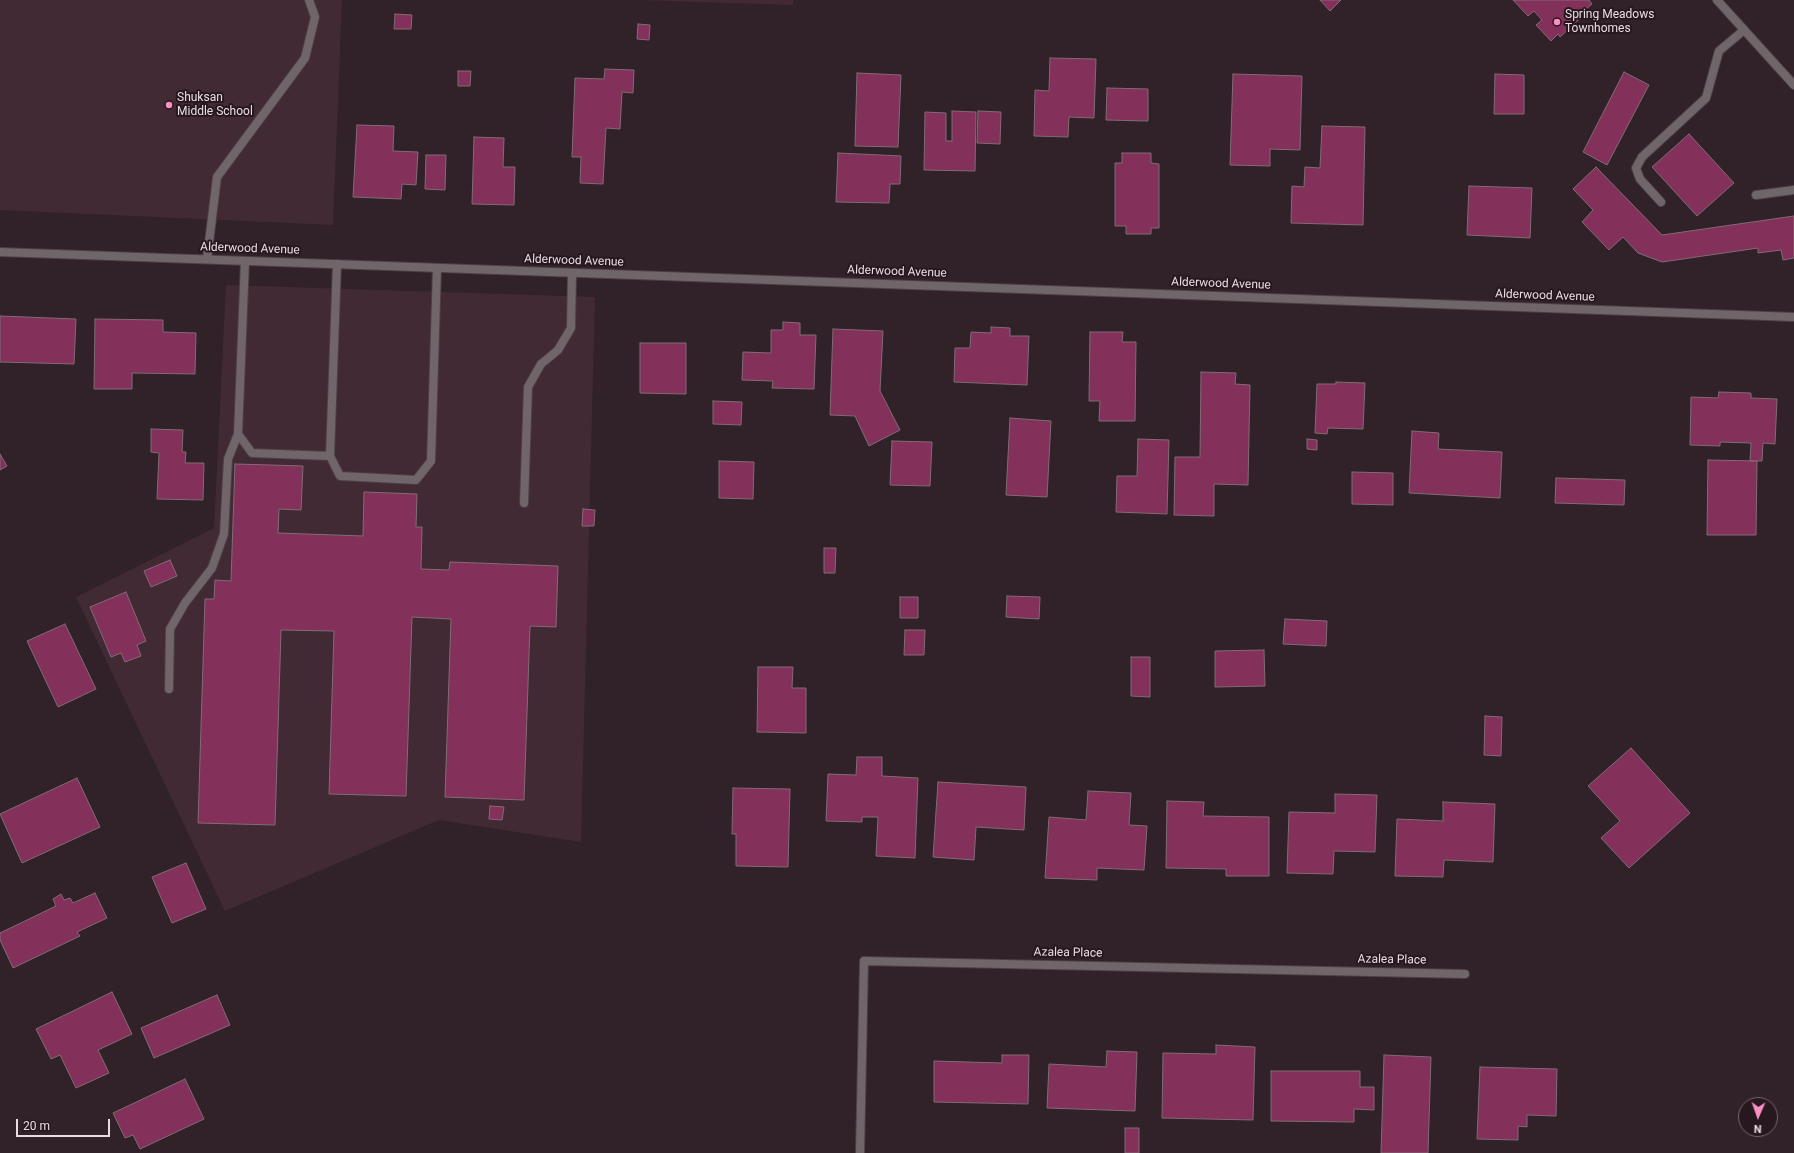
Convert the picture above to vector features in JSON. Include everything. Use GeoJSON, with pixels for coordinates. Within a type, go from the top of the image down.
{"type":"FeatureCollection","features":[{"type":"Feature","properties":{"kind":"street"},"geometry":{"type":"LineString","coordinates":[[207,259],[217,177],[305,58],[315,17],[310,0]]}},
{"type":"Feature","properties":{"kind":"street"},"geometry":{"type":"LineString","coordinates":[[1717,0],[1794,85]]}},
{"type":"Feature","properties":{"kind":"street"},"geometry":{"type":"LineString","coordinates":[[1661,202],[1640,179],[1636,168],[1642,157],[1706,98],[1720,51],[1744,30]]}},
{"type":"Feature","properties":{"kind":"street"},"geometry":{"type":"LineString","coordinates":[[1756,196],[1794,190]]}},
{"type":"Feature","properties":{"kind":"street","name":"Alderwood Avenue"},"geometry":{"type":"LineString","coordinates":[[0,252],[1794,317]]}},
{"type":"Feature","properties":{"kind":"street"},"geometry":{"type":"LineString","coordinates":[[169,688],[170,629],[185,602],[212,568],[224,534],[228,459],[238,434],[245,261]]}},
{"type":"Feature","properties":{"kind":"street"},"geometry":{"type":"LineString","coordinates":[[337,264],[330,456],[340,476],[416,480],[431,461],[437,268]]}},
{"type":"Feature","properties":{"kind":"street"},"geometry":{"type":"LineString","coordinates":[[524,503],[528,387],[542,364],[558,350],[571,328],[572,273]]}},
{"type":"Feature","properties":{"kind":"street"},"geometry":{"type":"LineString","coordinates":[[238,434],[252,453],[330,456]]}},
{"type":"Feature","properties":{"kind":"street","name":"Azalea Place"},"geometry":{"type":"LineString","coordinates":[[860,1153],[864,961],[1465,974]]}},
{"type":"Feature","properties":{"kind":"shaded area","name":"Shuksan Middle School"},"geometry":{"type":"Polygon","coordinates":[[[0,0],[342,0],[333,225],[0,210],[0,0]]]}},
{"type":"Feature","properties":{"kind":"shaded area"},"geometry":{"type":"Polygon","coordinates":[[[638,0],[793,0],[793,5],[638,0]]]}},
{"type":"Feature","properties":{"kind":"shaded area"},"geometry":{"type":"Polygon","coordinates":[[[226,285],[595,297],[581,842],[439,820],[225,911],[76,597],[214,528],[226,285]]]}},
{"type":"Feature","properties":{"kind":"building"},"geometry":{"type":"Polygon","coordinates":[[[1320,0],[1341,0],[1330,11],[1320,0]]]}},
{"type":"Feature","properties":{"kind":"building","name":"Spring Meadows Townhomes"},"geometry":{"type":"Polygon","coordinates":[[[1513,0],[1589,0],[1592,4],[1585,10],[1587,12],[1560,37],[1558,34],[1551,41],[1536,25],[1542,20],[1534,11],[1528,16],[1513,0]]]}},
{"type":"Feature","properties":{"kind":"building"},"geometry":{"type":"Polygon","coordinates":[[[395,14],[412,15],[411,29],[394,29],[395,14]]]}},
{"type":"Feature","properties":{"kind":"building"},"geometry":{"type":"Polygon","coordinates":[[[638,24],[650,25],[649,40],[637,39],[638,24]]]}},
{"type":"Feature","properties":{"kind":"building"},"geometry":{"type":"Polygon","coordinates":[[[1050,58],[1096,59],[1094,118],[1069,117],[1068,137],[1034,136],[1035,90],[1049,91],[1050,58]]]}},
{"type":"Feature","properties":{"kind":"building"},"geometry":{"type":"Polygon","coordinates":[[[605,69],[634,70],[633,93],[622,92],[620,129],[606,128],[603,184],[580,183],[581,157],[572,157],[575,78],[604,79],[605,69]]]}},
{"type":"Feature","properties":{"kind":"building"},"geometry":{"type":"Polygon","coordinates":[[[458,71],[471,71],[470,86],[458,86],[458,71]]]}},
{"type":"Feature","properties":{"kind":"building"},"geometry":{"type":"Polygon","coordinates":[[[1624,72],[1649,85],[1607,165],[1583,152],[1624,72]]]}},
{"type":"Feature","properties":{"kind":"building"},"geometry":{"type":"Polygon","coordinates":[[[857,73],[901,75],[898,147],[855,146],[857,73]]]}},
{"type":"Feature","properties":{"kind":"building"},"geometry":{"type":"Polygon","coordinates":[[[1233,74],[1302,76],[1300,150],[1270,149],[1270,166],[1230,165],[1233,74]]]}},
{"type":"Feature","properties":{"kind":"building"},"geometry":{"type":"Polygon","coordinates":[[[1495,74],[1524,75],[1524,114],[1494,114],[1495,74]]]}},
{"type":"Feature","properties":{"kind":"building"},"geometry":{"type":"Polygon","coordinates":[[[1107,88],[1148,89],[1148,121],[1106,120],[1107,88]]]}},
{"type":"Feature","properties":{"kind":"building"},"geometry":{"type":"Polygon","coordinates":[[[952,111],[976,112],[975,171],[924,170],[925,112],[946,113],[946,141],[952,141],[952,111]]]}},
{"type":"Feature","properties":{"kind":"building"},"geometry":{"type":"Polygon","coordinates":[[[978,111],[1001,112],[1000,144],[977,143],[978,111]]]}},
{"type":"Feature","properties":{"kind":"building"},"geometry":{"type":"Polygon","coordinates":[[[357,125],[394,126],[393,151],[418,152],[416,185],[402,184],[401,199],[353,197],[357,125]]]}},
{"type":"Feature","properties":{"kind":"building"},"geometry":{"type":"Polygon","coordinates":[[[1322,126],[1365,127],[1363,225],[1291,223],[1292,186],[1304,187],[1305,167],[1320,168],[1322,126]]]}},
{"type":"Feature","properties":{"kind":"building"},"geometry":{"type":"Polygon","coordinates":[[[1689,134],[1734,183],[1697,216],[1652,167],[1689,134]]]}},
{"type":"Feature","properties":{"kind":"building"},"geometry":{"type":"Polygon","coordinates":[[[474,137],[504,138],[503,167],[515,167],[514,205],[472,204],[474,137]]]}},
{"type":"Feature","properties":{"kind":"building"},"geometry":{"type":"Polygon","coordinates":[[[838,153],[901,156],[900,184],[890,184],[889,203],[836,202],[838,153]]]}},
{"type":"Feature","properties":{"kind":"building"},"geometry":{"type":"Polygon","coordinates":[[[1122,153],[1151,153],[1151,163],[1159,164],[1159,228],[1151,228],[1151,234],[1126,234],[1126,226],[1115,226],[1115,163],[1122,163],[1122,153]]]}},
{"type":"Feature","properties":{"kind":"building"},"geometry":{"type":"Polygon","coordinates":[[[426,155],[446,155],[445,190],[425,189],[426,155]]]}},
{"type":"Feature","properties":{"kind":"building"},"geometry":{"type":"Polygon","coordinates":[[[1596,167],[1662,235],[1794,216],[1794,258],[1783,260],[1781,250],[1758,253],[1758,248],[1662,262],[1638,253],[1623,237],[1609,250],[1582,222],[1593,210],[1573,189],[1596,167]]]}},
{"type":"Feature","properties":{"kind":"building"},"geometry":{"type":"Polygon","coordinates":[[[1469,186],[1532,188],[1530,238],[1467,235],[1469,186]]]}},
{"type":"Feature","properties":{"kind":"building"},"geometry":{"type":"Polygon","coordinates":[[[0,316],[76,319],[74,364],[0,362],[0,316]]]}},
{"type":"Feature","properties":{"kind":"building"},"geometry":{"type":"Polygon","coordinates":[[[95,319],[163,320],[163,332],[196,333],[195,374],[132,373],[132,389],[94,389],[95,319]]]}},
{"type":"Feature","properties":{"kind":"building"},"geometry":{"type":"Polygon","coordinates":[[[783,322],[800,323],[800,335],[816,335],[814,389],[772,388],[773,381],[742,380],[743,352],[771,353],[771,330],[783,330],[783,322]]]}},
{"type":"Feature","properties":{"kind":"building"},"geometry":{"type":"Polygon","coordinates":[[[991,327],[1010,328],[1010,336],[1029,336],[1027,385],[954,382],[955,348],[970,348],[971,332],[991,333],[991,327]]]}},
{"type":"Feature","properties":{"kind":"building"},"geometry":{"type":"Polygon","coordinates":[[[833,329],[883,331],[880,391],[900,430],[869,446],[855,416],[830,415],[833,329]]]}},
{"type":"Feature","properties":{"kind":"building"},"geometry":{"type":"Polygon","coordinates":[[[1090,332],[1123,332],[1122,342],[1136,342],[1135,421],[1099,421],[1100,401],[1089,401],[1090,332]]]}},
{"type":"Feature","properties":{"kind":"building"},"geometry":{"type":"Polygon","coordinates":[[[640,343],[686,343],[686,394],[640,393],[640,343]]]}},
{"type":"Feature","properties":{"kind":"building"},"geometry":{"type":"Polygon","coordinates":[[[1201,372],[1236,373],[1235,384],[1250,385],[1248,485],[1214,484],[1214,516],[1174,515],[1175,457],[1200,457],[1201,372]]]}},
{"type":"Feature","properties":{"kind":"building"},"geometry":{"type":"Polygon","coordinates":[[[1336,382],[1365,383],[1363,429],[1328,428],[1327,434],[1315,433],[1317,384],[1336,384],[1336,382]]]}},
{"type":"Feature","properties":{"kind":"building"},"geometry":{"type":"Polygon","coordinates":[[[1719,392],[1751,393],[1751,398],[1777,399],[1775,444],[1763,443],[1762,461],[1750,461],[1751,443],[1720,442],[1720,446],[1690,445],[1691,397],[1718,398],[1719,392]]]}},
{"type":"Feature","properties":{"kind":"building"},"geometry":{"type":"Polygon","coordinates":[[[713,401],[742,402],[741,425],[713,424],[713,401]]]}},
{"type":"Feature","properties":{"kind":"building"},"geometry":{"type":"Polygon","coordinates":[[[1010,418],[1051,421],[1047,497],[1006,495],[1010,418]]]}},
{"type":"Feature","properties":{"kind":"building"},"geometry":{"type":"Polygon","coordinates":[[[151,429],[183,430],[182,452],[186,452],[185,463],[204,463],[203,500],[157,499],[159,453],[151,452],[151,429]]]}},
{"type":"Feature","properties":{"kind":"building"},"geometry":{"type":"Polygon","coordinates":[[[1412,431],[1439,433],[1438,449],[1502,452],[1500,498],[1409,493],[1412,431]]]}},
{"type":"Feature","properties":{"kind":"building"},"geometry":{"type":"Polygon","coordinates":[[[1138,439],[1169,440],[1167,514],[1116,512],[1117,476],[1137,476],[1138,439]]]}},
{"type":"Feature","properties":{"kind":"building"},"geometry":{"type":"Polygon","coordinates":[[[1307,439],[1317,440],[1317,450],[1307,449],[1307,439]]]}},
{"type":"Feature","properties":{"kind":"building"},"geometry":{"type":"Polygon","coordinates":[[[892,441],[932,442],[930,486],[890,485],[892,441]]]}},
{"type":"Feature","properties":{"kind":"building"},"geometry":{"type":"Polygon","coordinates":[[[0,454],[7,466],[0,470],[0,454]]]}},
{"type":"Feature","properties":{"kind":"building"},"geometry":{"type":"Polygon","coordinates":[[[1708,460],[1757,461],[1756,535],[1707,535],[1708,460]]]}},
{"type":"Feature","properties":{"kind":"building"},"geometry":{"type":"Polygon","coordinates":[[[719,461],[754,462],[753,499],[719,498],[719,461]]]}},
{"type":"Feature","properties":{"kind":"building"},"geometry":{"type":"Polygon","coordinates":[[[235,464],[303,466],[301,510],[279,509],[278,533],[363,536],[364,492],[417,494],[416,527],[422,527],[421,569],[449,570],[450,562],[558,566],[556,627],[530,626],[524,800],[445,797],[451,619],[412,617],[406,796],[329,794],[334,631],[281,630],[275,825],[198,823],[205,599],[214,599],[215,580],[231,581],[235,464]]]}},
{"type":"Feature","properties":{"kind":"building"},"geometry":{"type":"Polygon","coordinates":[[[1352,472],[1393,473],[1393,505],[1352,504],[1352,472]]]}},
{"type":"Feature","properties":{"kind":"building"},"geometry":{"type":"Polygon","coordinates":[[[1556,478],[1625,480],[1624,505],[1555,503],[1556,478]]]}},
{"type":"Feature","properties":{"kind":"building"},"geometry":{"type":"Polygon","coordinates":[[[583,509],[595,510],[594,526],[582,526],[583,509]]]}},
{"type":"Feature","properties":{"kind":"building"},"geometry":{"type":"Polygon","coordinates":[[[824,548],[836,548],[835,573],[824,573],[824,548]]]}},
{"type":"Feature","properties":{"kind":"building"},"geometry":{"type":"Polygon","coordinates":[[[170,560],[177,576],[151,587],[144,571],[170,560]]]}},
{"type":"Feature","properties":{"kind":"building"},"geometry":{"type":"Polygon","coordinates":[[[126,592],[146,641],[137,645],[141,656],[125,662],[121,653],[111,657],[90,607],[126,592]]]}},
{"type":"Feature","properties":{"kind":"building"},"geometry":{"type":"Polygon","coordinates":[[[1007,596],[1040,597],[1039,619],[1006,617],[1007,596]]]}},
{"type":"Feature","properties":{"kind":"building"},"geometry":{"type":"Polygon","coordinates":[[[900,597],[918,597],[918,618],[900,618],[900,597]]]}},
{"type":"Feature","properties":{"kind":"building"},"geometry":{"type":"Polygon","coordinates":[[[1285,619],[1327,621],[1326,646],[1283,644],[1285,619]]]}},
{"type":"Feature","properties":{"kind":"building"},"geometry":{"type":"Polygon","coordinates":[[[65,624],[96,689],[58,707],[27,641],[65,624]]]}},
{"type":"Feature","properties":{"kind":"building"},"geometry":{"type":"Polygon","coordinates":[[[905,630],[925,630],[924,655],[904,655],[905,630]]]}},
{"type":"Feature","properties":{"kind":"building"},"geometry":{"type":"Polygon","coordinates":[[[1264,650],[1265,686],[1215,687],[1215,651],[1264,650]]]}},
{"type":"Feature","properties":{"kind":"building"},"geometry":{"type":"Polygon","coordinates":[[[1131,657],[1150,657],[1150,697],[1131,696],[1131,657]]]}},
{"type":"Feature","properties":{"kind":"building"},"geometry":{"type":"Polygon","coordinates":[[[758,667],[793,667],[792,688],[806,688],[806,733],[757,732],[758,667]]]}},
{"type":"Feature","properties":{"kind":"building"},"geometry":{"type":"Polygon","coordinates":[[[1485,716],[1502,717],[1501,756],[1484,755],[1485,716]]]}},
{"type":"Feature","properties":{"kind":"building"},"geometry":{"type":"Polygon","coordinates":[[[1631,748],[1690,813],[1629,868],[1601,838],[1620,821],[1588,786],[1631,748]]]}},
{"type":"Feature","properties":{"kind":"building"},"geometry":{"type":"Polygon","coordinates":[[[857,757],[882,757],[882,776],[918,778],[915,858],[876,856],[878,817],[862,817],[862,822],[826,821],[828,774],[856,775],[857,757]]]}},
{"type":"Feature","properties":{"kind":"building"},"geometry":{"type":"Polygon","coordinates":[[[77,778],[100,827],[22,863],[0,814],[77,778]]]}},
{"type":"Feature","properties":{"kind":"building"},"geometry":{"type":"Polygon","coordinates":[[[938,782],[1026,787],[1024,830],[976,827],[974,860],[933,857],[938,782]]]}},
{"type":"Feature","properties":{"kind":"building"},"geometry":{"type":"Polygon","coordinates":[[[733,788],[790,789],[788,867],[736,866],[736,834],[732,834],[733,788]]]}},
{"type":"Feature","properties":{"kind":"building"},"geometry":{"type":"Polygon","coordinates":[[[1088,791],[1131,793],[1129,825],[1147,826],[1144,870],[1097,868],[1097,880],[1045,878],[1049,817],[1086,820],[1088,791]]]}},
{"type":"Feature","properties":{"kind":"building"},"geometry":{"type":"Polygon","coordinates":[[[1335,794],[1377,795],[1375,852],[1334,851],[1333,874],[1287,873],[1289,812],[1335,813],[1335,794]]]}},
{"type":"Feature","properties":{"kind":"building"},"geometry":{"type":"Polygon","coordinates":[[[1167,801],[1204,802],[1203,816],[1269,817],[1269,876],[1226,876],[1226,869],[1166,868],[1167,801]]]}},
{"type":"Feature","properties":{"kind":"building"},"geometry":{"type":"Polygon","coordinates":[[[1443,802],[1495,804],[1493,862],[1444,860],[1443,877],[1395,876],[1397,819],[1443,821],[1443,802]]]}},
{"type":"Feature","properties":{"kind":"building"},"geometry":{"type":"Polygon","coordinates":[[[490,806],[504,807],[502,820],[489,819],[490,806]]]}},
{"type":"Feature","properties":{"kind":"building"},"geometry":{"type":"Polygon","coordinates":[[[186,863],[206,909],[172,923],[152,877],[186,863]]]}},
{"type":"Feature","properties":{"kind":"building"},"geometry":{"type":"Polygon","coordinates":[[[95,893],[107,918],[77,932],[80,936],[13,968],[0,940],[0,933],[56,906],[53,899],[61,894],[64,900],[70,898],[73,903],[95,893]]]}},
{"type":"Feature","properties":{"kind":"building"},"geometry":{"type":"Polygon","coordinates":[[[112,992],[132,1034],[98,1050],[109,1073],[76,1088],[60,1055],[51,1059],[36,1029],[112,992]]]}},
{"type":"Feature","properties":{"kind":"building"},"geometry":{"type":"Polygon","coordinates":[[[217,995],[230,1025],[154,1058],[141,1028],[217,995]]]}},
{"type":"Feature","properties":{"kind":"building"},"geometry":{"type":"Polygon","coordinates":[[[1216,1045],[1255,1047],[1253,1120],[1162,1118],[1163,1053],[1216,1054],[1216,1045]]]}},
{"type":"Feature","properties":{"kind":"building"},"geometry":{"type":"Polygon","coordinates":[[[1107,1051],[1137,1052],[1135,1111],[1047,1108],[1049,1064],[1106,1067],[1107,1051]]]}},
{"type":"Feature","properties":{"kind":"building"},"geometry":{"type":"Polygon","coordinates":[[[1002,1055],[1029,1055],[1028,1104],[934,1102],[934,1061],[1002,1063],[1002,1055]]]}},
{"type":"Feature","properties":{"kind":"building"},"geometry":{"type":"Polygon","coordinates":[[[1384,1055],[1431,1057],[1428,1153],[1381,1153],[1384,1055]]]}},
{"type":"Feature","properties":{"kind":"building"},"geometry":{"type":"Polygon","coordinates":[[[1480,1067],[1557,1069],[1556,1116],[1527,1115],[1527,1127],[1518,1126],[1518,1140],[1477,1139],[1480,1067]]]}},
{"type":"Feature","properties":{"kind":"building"},"geometry":{"type":"Polygon","coordinates":[[[1271,1071],[1360,1071],[1360,1087],[1374,1087],[1374,1110],[1354,1109],[1354,1122],[1271,1121],[1271,1071]]]}},
{"type":"Feature","properties":{"kind":"building"},"geometry":{"type":"Polygon","coordinates":[[[185,1079],[204,1119],[140,1149],[133,1135],[125,1138],[113,1113],[185,1079]]]}},
{"type":"Feature","properties":{"kind":"building"},"geometry":{"type":"Polygon","coordinates":[[[1125,1128],[1139,1128],[1139,1153],[1125,1153],[1125,1128]]]}},
{"type":"Feature","properties":{"kind":"place","name":"Spring Meadows Townhomes"},"geometry":{"type":"Point","coordinates":[1557,22]}},
{"type":"Feature","properties":{"kind":"place","name":"Shuksan Middle School"},"geometry":{"type":"Point","coordinates":[169,105]}}]}
